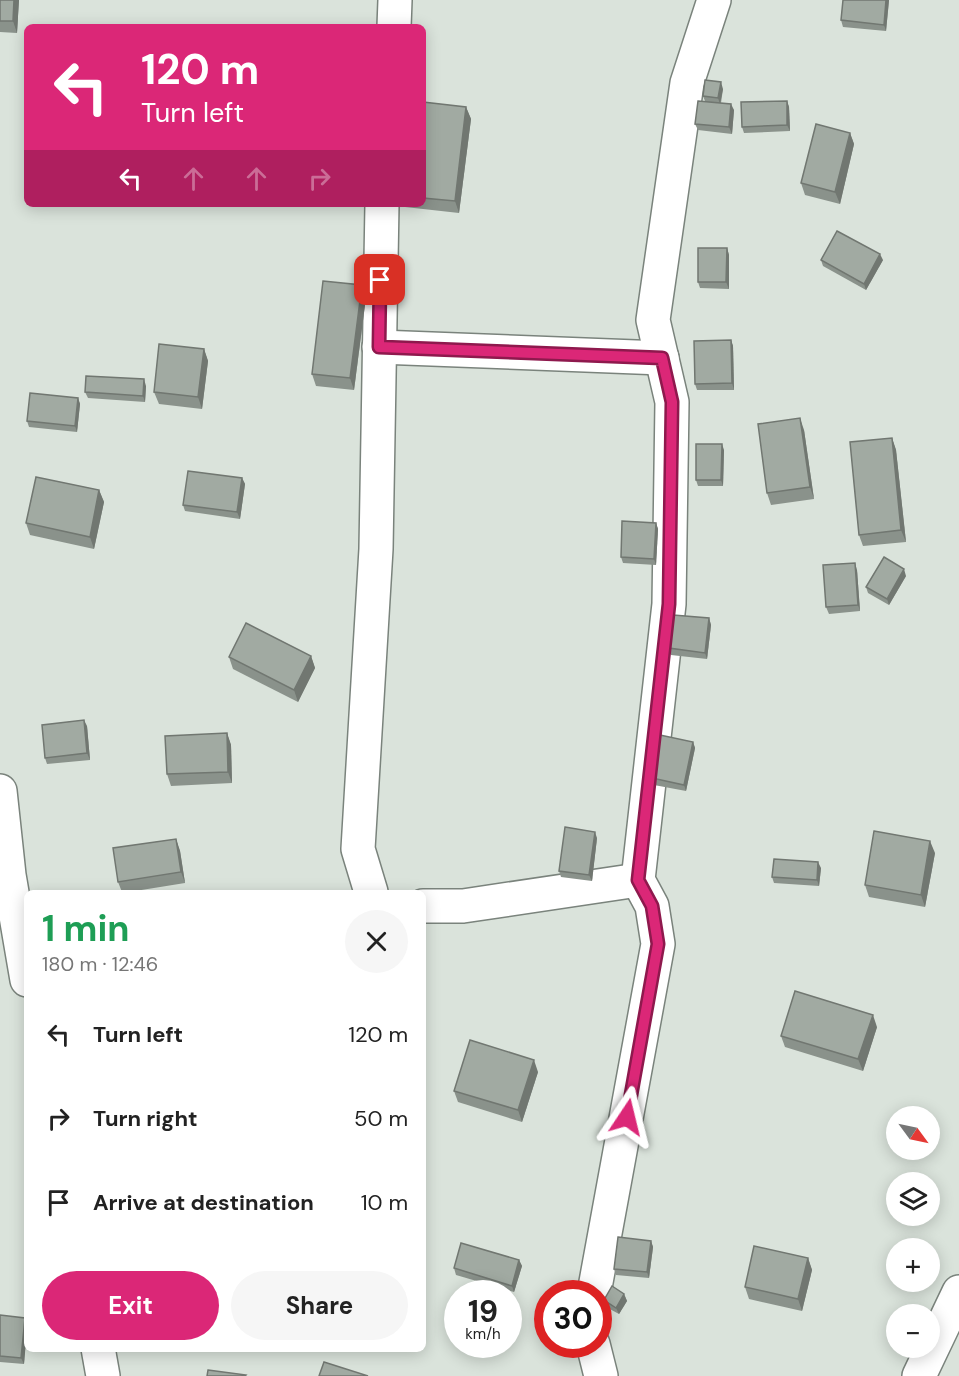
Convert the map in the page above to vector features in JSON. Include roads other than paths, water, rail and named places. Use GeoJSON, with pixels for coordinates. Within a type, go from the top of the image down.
{"type":"FeatureCollection","features":[{"type":"Feature","properties":{"kind":"street"},"geometry":{"type":"LineString","coordinates":[[394,24],[395,0]]}},
{"type":"Feature","properties":{"kind":"street"},"geometry":{"type":"LineString","coordinates":[[596,1280],[658,944],[652,906],[638,880],[669,604],[672,402],[653,320],[687,83],[714,0]]}},
{"type":"Feature","properties":{"kind":"street"},"geometry":{"type":"LineString","coordinates":[[370,890],[357,849],[376,549],[382,207]]}},
{"type":"Feature","properties":{"kind":"street"},"geometry":{"type":"LineString","coordinates":[[379,347],[662,358]]}},
{"type":"Feature","properties":{"kind":"street"},"geometry":{"type":"LineString","coordinates":[[0,791],[9,875],[24,962]]}},
{"type":"Feature","properties":{"kind":"street"},"geometry":{"type":"LineString","coordinates":[[426,906],[463,906],[638,880]]}},
{"type":"Feature","properties":{"kind":"street"},"geometry":{"type":"LineString","coordinates":[[919,1376],[959,1292]]}},
{"type":"Feature","properties":{"kind":"street"},"geometry":{"type":"LineString","coordinates":[[99,1352],[103,1376]]}},
{"type":"Feature","properties":{"kind":"street"},"geometry":{"type":"LineString","coordinates":[[597,1358],[602,1376]]}}]}
